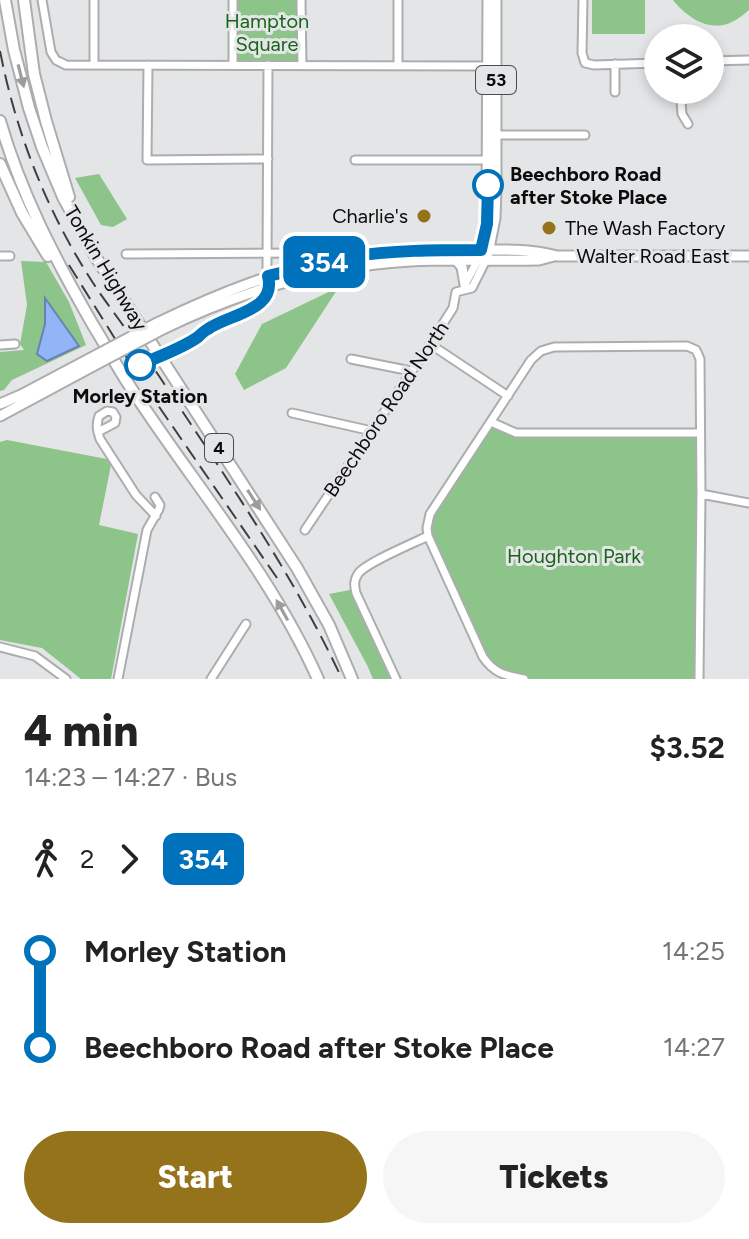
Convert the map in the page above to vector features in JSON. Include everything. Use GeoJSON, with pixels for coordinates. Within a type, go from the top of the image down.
{"type":"FeatureCollection","features":[{"type":"Feature","properties":{"kind":"highway","name":"Tonkin Highway"},"geometry":{"type":"LineString","coordinates":[[5,0],[29,108],[56,181],[76,222],[115,289],[297,568],[329,625],[352,679]]}},
{"type":"Feature","properties":{"kind":"highway"},"geometry":{"type":"LineString","coordinates":[[24,0],[38,90],[76,222]]}},
{"type":"Feature","properties":{"kind":"highway","name":"Tonkin Highway"},"geometry":{"type":"LineString","coordinates":[[0,121],[33,212],[81,304],[129,386],[268,584],[318,679]]}},
{"type":"Feature","properties":{"kind":"highway"},"geometry":{"type":"LineString","coordinates":[[0,164],[37,240],[81,304]]}},
{"type":"Feature","properties":{"kind":"main road","name":"Beechboro Road North"},"geometry":{"type":"LineString","coordinates":[[484,255],[495,221],[488,0]]}},
{"type":"Feature","properties":{"kind":"main road","name":"Beechboro Road North"},"geometry":{"type":"LineString","coordinates":[[492,66],[496,0]]}},
{"type":"Feature","properties":{"kind":"main road","name":"Beechboro Road North"},"geometry":{"type":"LineString","coordinates":[[484,255],[492,160]]}},
{"type":"Feature","properties":{"kind":"main road"},"geometry":{"type":"LineString","coordinates":[[495,221],[506,251]]}},
{"type":"Feature","properties":{"kind":"main road"},"geometry":{"type":"LineString","coordinates":[[0,416],[198,303],[274,280],[317,263],[412,251],[484,255]]}},
{"type":"Feature","properties":{"kind":"main road","name":"Walter Road East"},"geometry":{"type":"LineString","coordinates":[[484,255],[537,251],[557,256]]}},
{"type":"Feature","properties":{"kind":"main road"},"geometry":{"type":"LineString","coordinates":[[274,280],[360,266],[456,260],[484,255]]}},
{"type":"Feature","properties":{"kind":"main road","name":"Walter Road East"},"geometry":{"type":"LineString","coordinates":[[484,255],[539,260],[557,256],[749,256]]}},
{"type":"Feature","properties":{"kind":"main road"},"geometry":{"type":"LineString","coordinates":[[456,260],[462,267],[465,288]]}},
{"type":"Feature","properties":{"kind":"main road"},"geometry":{"type":"LineString","coordinates":[[0,404],[91,363]]}},
{"type":"Feature","properties":{"kind":"street"},"geometry":{"type":"LineString","coordinates":[[42,0],[51,52],[56,60],[66,65],[492,66]]}},
{"type":"Feature","properties":{"kind":"street"},"geometry":{"type":"LineString","coordinates":[[94,0],[94,65]]}},
{"type":"Feature","properties":{"kind":"street"},"geometry":{"type":"LineString","coordinates":[[233,0],[233,65]]}},
{"type":"Feature","properties":{"kind":"street"},"geometry":{"type":"LineString","coordinates":[[301,0],[302,65]]}},
{"type":"Feature","properties":{"kind":"street"},"geometry":{"type":"LineString","coordinates":[[398,0],[398,66]]}},
{"type":"Feature","properties":{"kind":"street"},"geometry":{"type":"LineString","coordinates":[[583,0],[582,58],[585,63],[644,63]]}},
{"type":"Feature","properties":{"kind":"street"},"geometry":{"type":"LineString","coordinates":[[724,61],[749,60]]}},
{"type":"Feature","properties":{"kind":"street"},"geometry":{"type":"LineString","coordinates":[[615,64],[615,92]]}},
{"type":"Feature","properties":{"kind":"street"},"geometry":{"type":"LineString","coordinates":[[148,65],[147,160],[268,159]]}},
{"type":"Feature","properties":{"kind":"street"},"geometry":{"type":"LineString","coordinates":[[268,65],[268,252],[274,280]]}},
{"type":"Feature","properties":{"kind":"street"},"geometry":{"type":"LineString","coordinates":[[681,104],[682,114],[688,124]]}},
{"type":"Feature","properties":{"kind":"street"},"geometry":{"type":"LineString","coordinates":[[492,135],[585,135]]}},
{"type":"Feature","properties":{"kind":"street"},"geometry":{"type":"LineString","coordinates":[[355,160],[492,160]]}},
{"type":"Feature","properties":{"kind":"street"},"geometry":{"type":"LineString","coordinates":[[126,254],[305,253]]}},
{"type":"Feature","properties":{"kind":"street","name":"Beechboro Road North"},"geometry":{"type":"LineString","coordinates":[[305,530],[453,308],[456,292],[472,288],[484,255]]}},
{"type":"Feature","properties":{"kind":"street"},"geometry":{"type":"LineString","coordinates":[[0,256],[10,256]]}},
{"type":"Feature","properties":{"kind":"street"},"geometry":{"type":"LineString","coordinates":[[696,350],[703,341]]}},
{"type":"Feature","properties":{"kind":"street"},"geometry":{"type":"LineString","coordinates":[[0,345],[15,344]]}},
{"type":"Feature","properties":{"kind":"street"},"geometry":{"type":"LineString","coordinates":[[430,344],[508,396]]}},
{"type":"Feature","properties":{"kind":"street"},"geometry":{"type":"LineString","coordinates":[[524,679],[500,674],[483,657],[428,536],[430,514],[531,360],[541,351],[548,348],[687,346],[696,350],[700,359],[699,679]]}},
{"type":"Feature","properties":{"kind":"street"},"geometry":{"type":"LineString","coordinates":[[351,359],[411,371]]}},
{"type":"Feature","properties":{"kind":"street"},"geometry":{"type":"LineString","coordinates":[[292,413],[372,431]]}},
{"type":"Feature","properties":{"kind":"street"},"geometry":{"type":"LineString","coordinates":[[491,422],[516,433],[700,433]]}},
{"type":"Feature","properties":{"kind":"street"},"geometry":{"type":"LineString","coordinates":[[98,432],[136,495],[145,515],[147,530],[118,679]]}},
{"type":"Feature","properties":{"kind":"street"},"geometry":{"type":"LineString","coordinates":[[701,494],[749,503]]}},
{"type":"Feature","properties":{"kind":"street"},"geometry":{"type":"LineString","coordinates":[[136,495],[156,516]]}},
{"type":"Feature","properties":{"kind":"street"},"geometry":{"type":"LineString","coordinates":[[147,530],[160,505],[155,497]]}},
{"type":"Feature","properties":{"kind":"street"},"geometry":{"type":"LineString","coordinates":[[396,679],[356,593],[355,578],[363,568],[428,536]]}},
{"type":"Feature","properties":{"kind":"street"},"geometry":{"type":"LineString","coordinates":[[211,679],[246,624]]}},
{"type":"Feature","properties":{"kind":"street"},"geometry":{"type":"LineString","coordinates":[[0,647],[35,656],[66,679]]}},
{"type":"Feature","properties":{"kind":"green space","name":"Hampton Square"},"geometry":{"type":"Polygon","coordinates":[[[233,0],[301,0],[302,65],[233,65],[233,0]]]}},
{"type":"Feature","properties":{"kind":"green space"},"geometry":{"type":"Polygon","coordinates":[[[592,0],[645,0],[644,34],[592,34],[592,0]]]}},
{"type":"Feature","properties":{"kind":"green space"},"geometry":{"type":"Polygon","coordinates":[[[673,0],[749,0],[749,10],[724,25],[699,22],[673,0]]]}},
{"type":"Feature","properties":{"kind":"green space"},"geometry":{"type":"Polygon","coordinates":[[[99,174],[127,219],[113,227],[101,225],[75,178],[99,174]]]}},
{"type":"Feature","properties":{"kind":"green space"},"geometry":{"type":"Polygon","coordinates":[[[21,261],[46,262],[69,302],[86,345],[12,380],[0,391],[0,352],[24,350],[20,344],[27,305],[21,261]]]}},
{"type":"Feature","properties":{"kind":"green space"},"geometry":{"type":"Polygon","coordinates":[[[339,287],[286,368],[244,390],[235,374],[262,324],[339,287]]]}},
{"type":"Feature","properties":{"kind":"green space","name":"Houghton Park"},"geometry":{"type":"Polygon","coordinates":[[[491,422],[507,431],[700,433],[699,679],[524,679],[490,667],[427,528],[428,520],[491,422]]]}},
{"type":"Feature","properties":{"kind":"green space"},"geometry":{"type":"Polygon","coordinates":[[[7,440],[112,460],[99,525],[138,534],[111,679],[81,679],[42,648],[0,640],[0,442],[7,440]]]}},
{"type":"Feature","properties":{"kind":"green space"},"geometry":{"type":"Polygon","coordinates":[[[350,590],[390,679],[373,679],[329,594],[350,590]]]}},
{"type":"Feature","properties":{"kind":"water"},"geometry":{"type":"Polygon","coordinates":[[[45,298],[79,346],[47,361],[37,354],[45,324],[45,298]]]}},
{"type":"Feature","properties":{"kind":"railway"},"geometry":{"type":"LineString","coordinates":[[0,51],[26,146],[65,236],[99,292],[159,376],[256,524],[301,600],[342,679]]}},
{"type":"Feature","properties":{"kind":"railway"},"geometry":{"type":"LineString","coordinates":[[69,265],[142,382],[277,578]]}},
{"type":"Feature","properties":{"kind":"bus line","name":"354"},"geometry":{"type":"LineString","coordinates":[[140,365],[197,338],[209,327],[251,310],[270,291],[268,276],[347,257],[412,251],[481,250],[487,224],[488,185]]}},
{"type":"Feature","properties":{"kind":"place","name":"Beechboro Road after Stoke Place"},"geometry":{"type":"Point","coordinates":[488,185]}},
{"type":"Feature","properties":{"kind":"place","name":"Charlie's"},"geometry":{"type":"Point","coordinates":[424,216]}},
{"type":"Feature","properties":{"kind":"place","name":"The Wash Factory"},"geometry":{"type":"Point","coordinates":[549,228]}},
{"type":"Feature","properties":{"kind":"place","name":"Morley Station"},"geometry":{"type":"Point","coordinates":[140,365]}}]}
